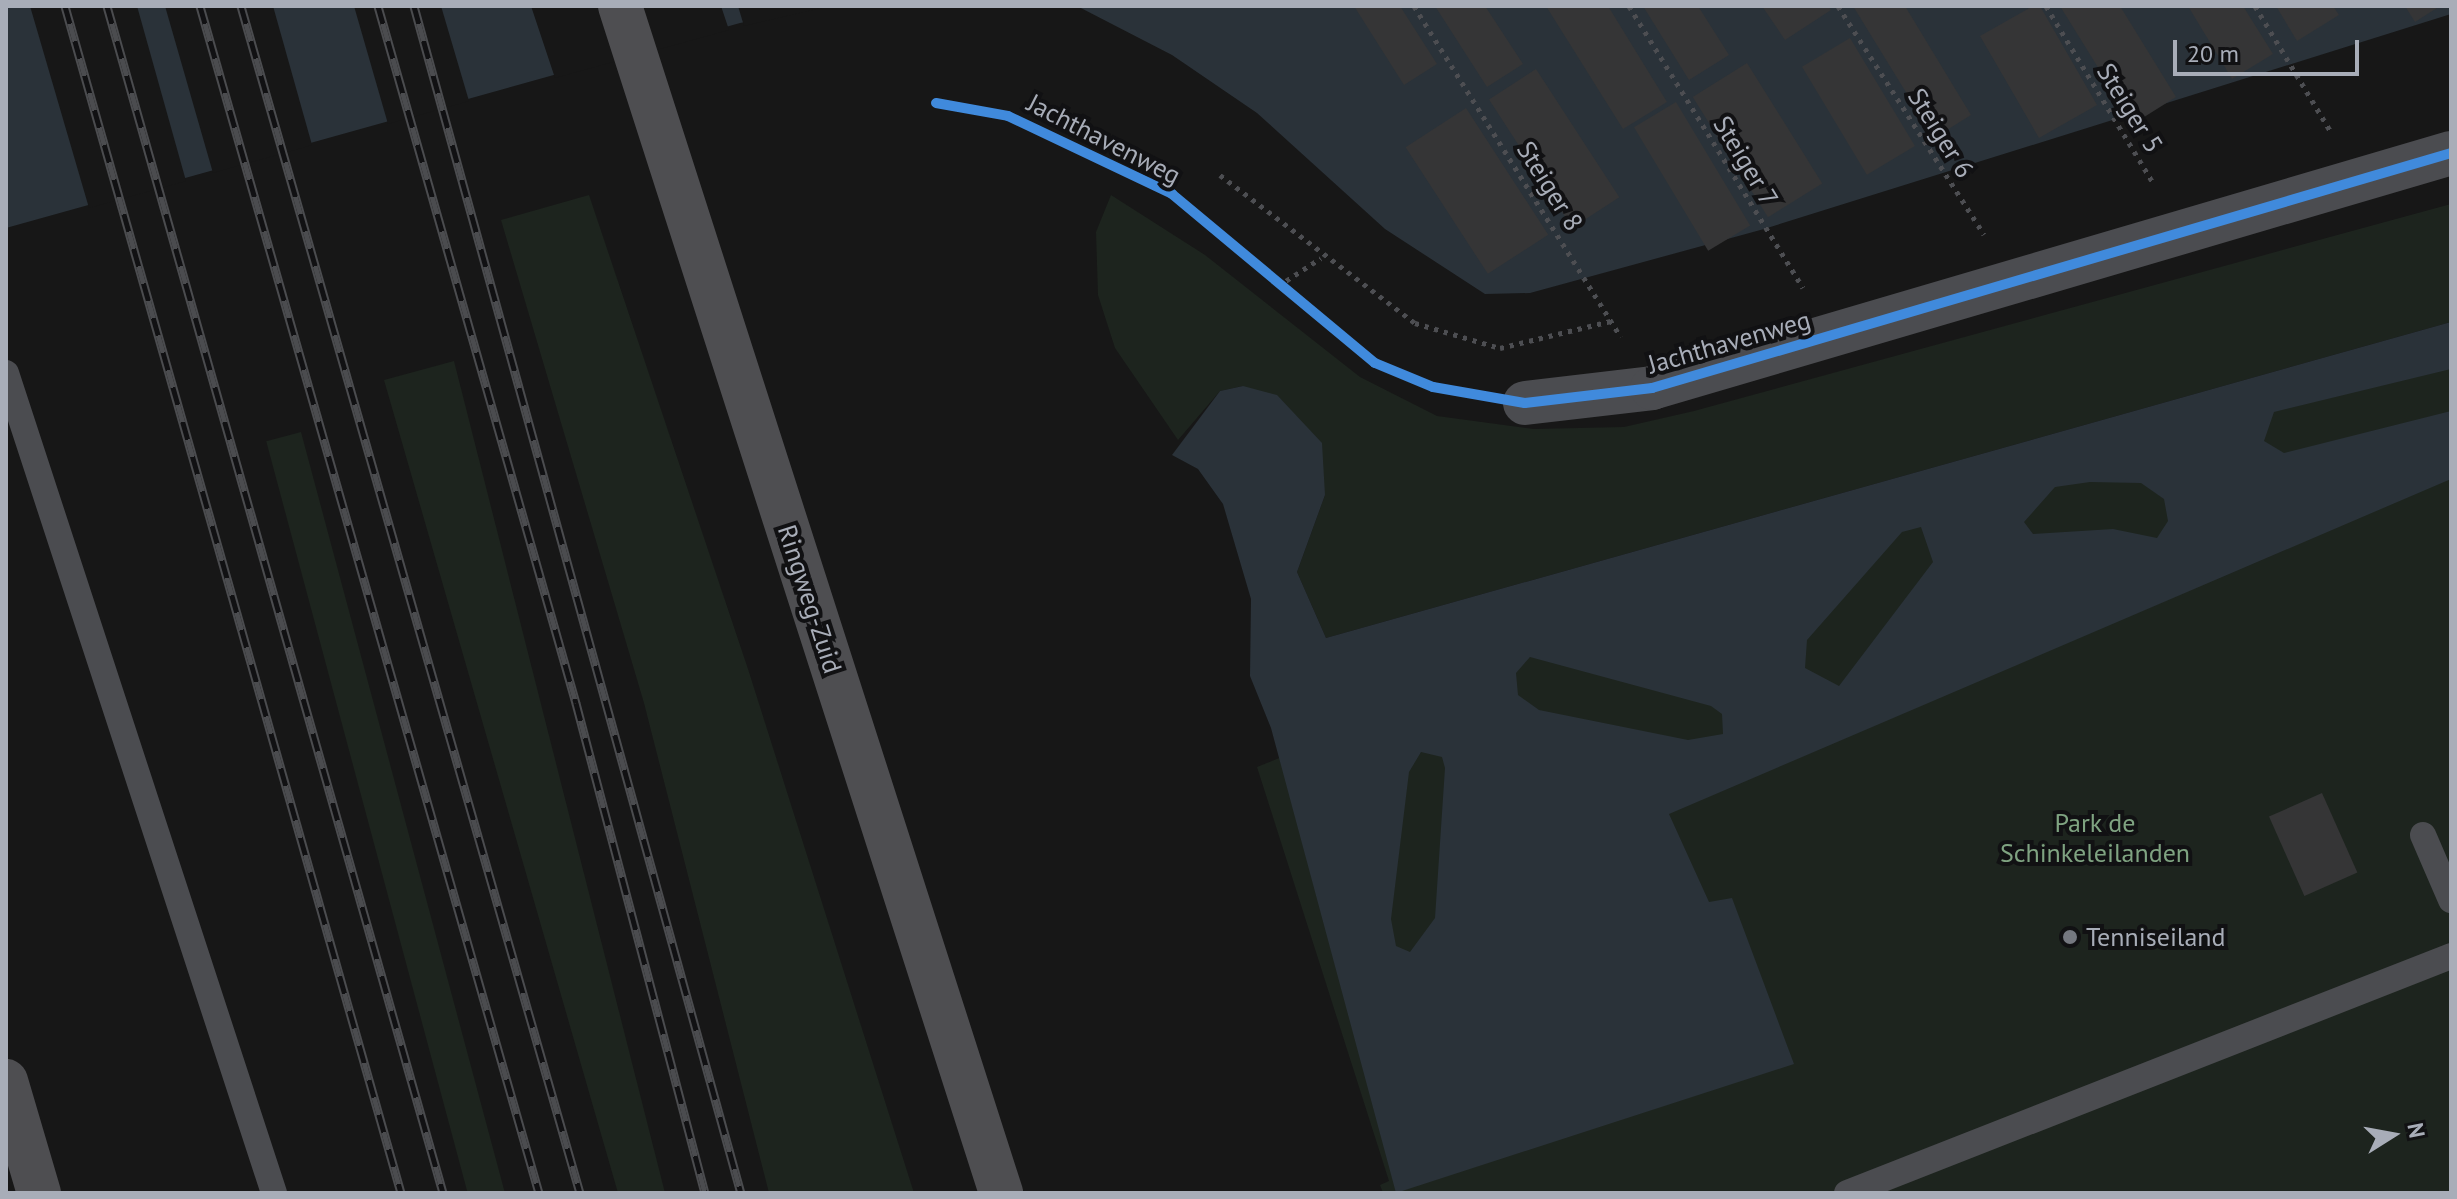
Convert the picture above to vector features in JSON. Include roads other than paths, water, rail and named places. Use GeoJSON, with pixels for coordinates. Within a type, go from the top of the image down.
{"type":"FeatureCollection","features":[{"type":"Feature","properties":{"kind":"highway","name":"Ringweg-Zuid"},"geometry":{"type":"LineString","coordinates":[[620,6],[1001,1193]]}},
{"type":"Feature","properties":{"kind":"highway"},"geometry":{"type":"LineString","coordinates":[[6,1081],[39,1193]]}},
{"type":"Feature","properties":{"kind":"street","name":"Jachthavenweg"},"geometry":{"type":"LineString","coordinates":[[1525,403],[1652,388],[2359,177],[2451,153]]}},
{"type":"Feature","properties":{"kind":"lane"},"geometry":{"type":"LineString","coordinates":[[6,373],[274,1193]]}},
{"type":"Feature","properties":{"kind":"lane"},"geometry":{"type":"LineString","coordinates":[[2423,835],[2451,900]]}},
{"type":"Feature","properties":{"kind":"lane"},"geometry":{"type":"LineString","coordinates":[[1847,1193],[2451,956]]}},
{"type":"Feature","properties":{"kind":"railway"},"geometry":{"type":"LineString","coordinates":[[65,6],[401,1193]]}},
{"type":"Feature","properties":{"kind":"railway"},"geometry":{"type":"LineString","coordinates":[[107,6],[443,1193]]}},
{"type":"Feature","properties":{"kind":"railway"},"geometry":{"type":"LineString","coordinates":[[200,6],[539,1193]]}},
{"type":"Feature","properties":{"kind":"railway"},"geometry":{"type":"LineString","coordinates":[[241,6],[580,1193]]}},
{"type":"Feature","properties":{"kind":"railway"},"geometry":{"type":"LineString","coordinates":[[378,6],[576,703],[705,1193]]}},
{"type":"Feature","properties":{"kind":"railway"},"geometry":{"type":"LineString","coordinates":[[414,6],[741,1193]]}},
{"type":"Feature","properties":{"kind":"place","name":"Tenniseiland"},"geometry":{"type":"Point","coordinates":[2070,937]}},
{"type":"Feature","properties":{"kind":"park label","name":"Park de Schinkeleilanden"},"geometry":{"type":"Point","coordinates":[2095,838]}}]}
